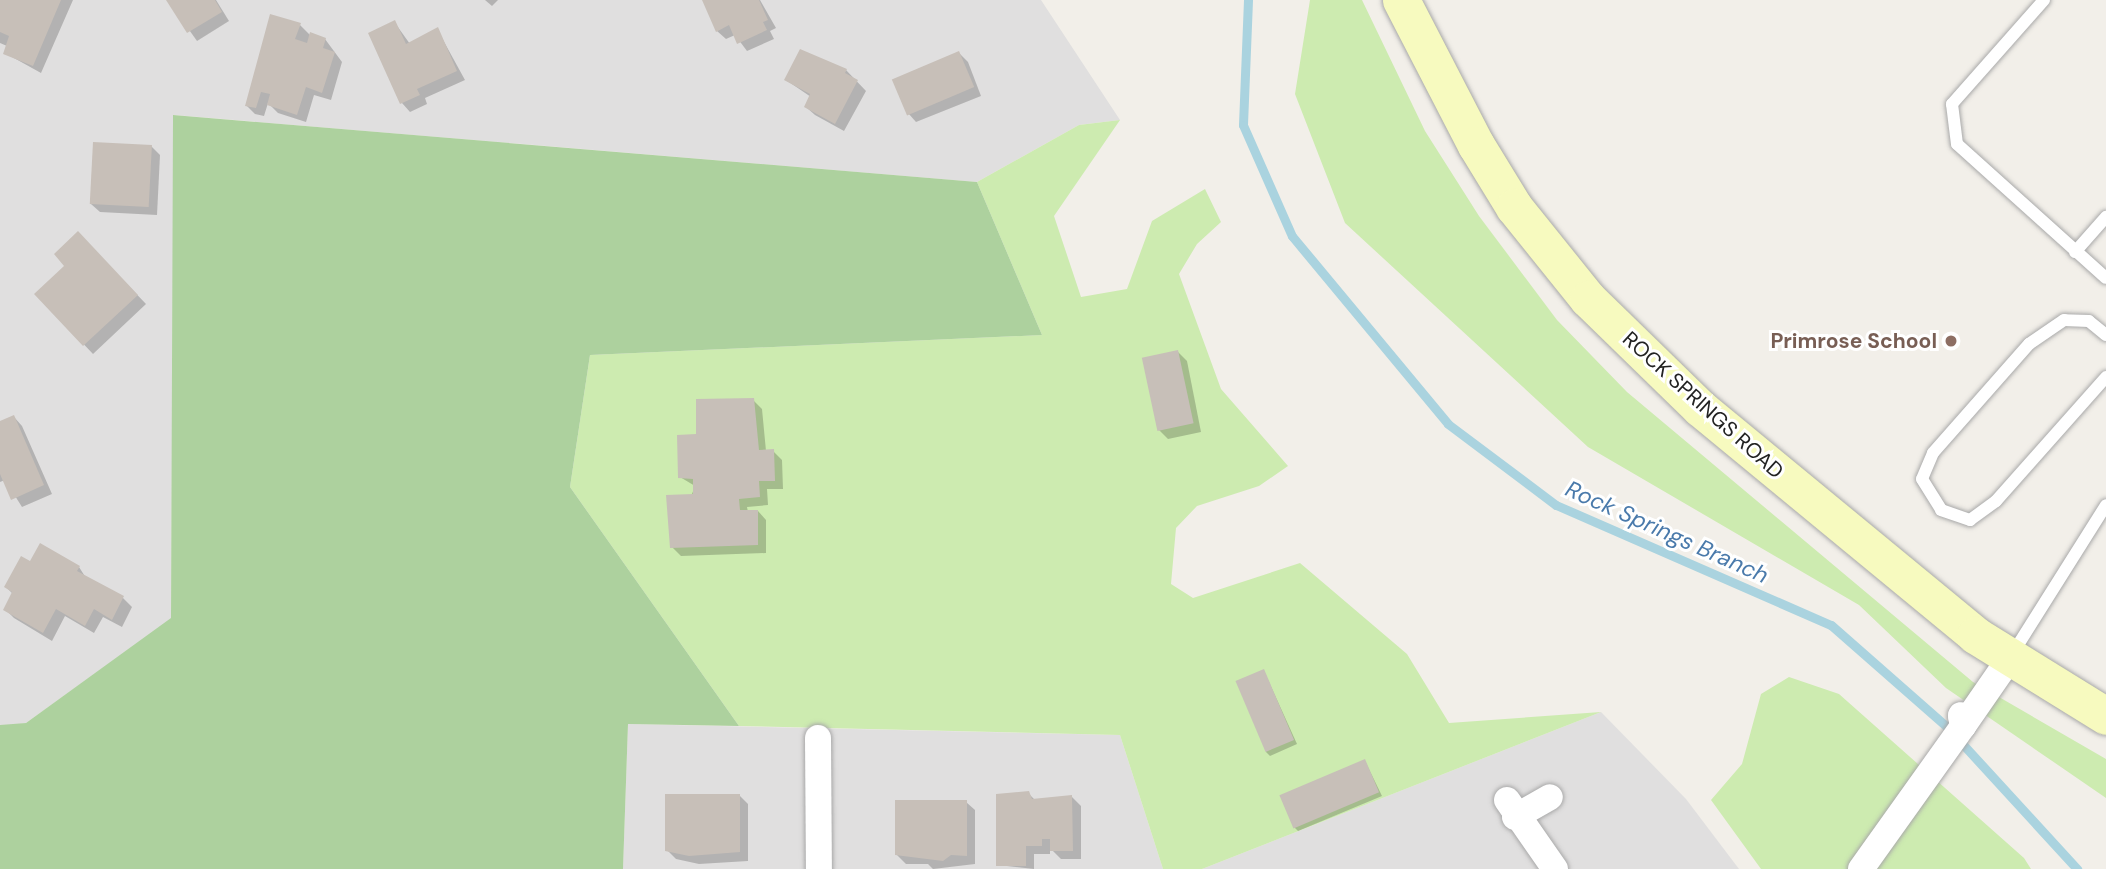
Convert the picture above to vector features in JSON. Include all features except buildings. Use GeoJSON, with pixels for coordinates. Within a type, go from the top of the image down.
{"type":"FeatureCollection","features":[{"type":"Feature","properties":{"kind":"street","name":"ROCK SPRINGS ROAD"},"geometry":{"type":"LineString","coordinates":[[1401,0],[1475,145],[1514,207],[1588,299],[1700,408],[1975,635],[2106,716]]}},
{"type":"Feature","properties":{"kind":"street"},"geometry":{"type":"LineString","coordinates":[[1861,869],[1962,721],[2010,658]]}},
{"type":"Feature","properties":{"kind":"street"},"geometry":{"type":"LineString","coordinates":[[818,738],[818,869]]}},
{"type":"Feature","properties":{"kind":"street"},"geometry":{"type":"LineString","coordinates":[[1550,797],[1511,809],[1555,869]]}},
{"type":"Feature","properties":{"kind":"lane"},"geometry":{"type":"LineString","coordinates":[[2045,0],[1952,104],[1957,144],[2106,278]]}},
{"type":"Feature","properties":{"kind":"lane"},"geometry":{"type":"LineString","coordinates":[[2075,251],[2106,217]]}},
{"type":"Feature","properties":{"kind":"lane"},"geometry":{"type":"LineString","coordinates":[[2106,335],[2089,321],[2064,320],[2029,344],[1933,453],[1922,479],[1941,510],[1970,520],[1996,501],[2106,377]]}},
{"type":"Feature","properties":{"kind":"lane"},"geometry":{"type":"LineString","coordinates":[[2010,658],[2106,505]]}},
{"type":"Feature","properties":{"kind":"shaded area"},"geometry":{"type":"Polygon","coordinates":[[[0,0],[1041,0],[1120,120],[1079,125],[977,182],[174,115],[171,619],[26,723],[0,728],[0,0]]]}},
{"type":"Feature","properties":{"kind":"shaded area"},"geometry":{"type":"Polygon","coordinates":[[[1601,712],[1686,799],[1739,869],[1202,869],[1601,712]]]}},
{"type":"Feature","properties":{"kind":"shaded area"},"geometry":{"type":"Polygon","coordinates":[[[628,724],[1120,735],[1163,869],[623,869],[628,724]]]}},
{"type":"Feature","properties":{"kind":"green space"},"geometry":{"type":"Polygon","coordinates":[[[1310,0],[1362,0],[1425,131],[1479,216],[1557,320],[1627,392],[1973,682],[2106,759],[2106,798],[1946,688],[1859,605],[1588,447],[1345,223],[1295,94],[1310,0]]]}},
{"type":"Feature","properties":{"kind":"green space"},"geometry":{"type":"Polygon","coordinates":[[[173,115],[977,182],[1042,335],[590,355],[570,487],[739,726],[628,724],[623,869],[0,869],[0,725],[26,723],[171,618],[173,115]]]}},
{"type":"Feature","properties":{"kind":"green space"},"geometry":{"type":"Polygon","coordinates":[[[1120,120],[1054,216],[1081,297],[1127,289],[1152,221],[1205,189],[1221,222],[1197,244],[1179,274],[1221,389],[1288,466],[1259,486],[1197,506],[1176,528],[1171,584],[1193,598],[1300,563],[1407,654],[1449,723],[1601,712],[1202,869],[1163,869],[1120,735],[739,726],[570,487],[590,355],[1042,335],[977,182],[1079,125],[1120,120]]]}},
{"type":"Feature","properties":{"kind":"green space"},"geometry":{"type":"Polygon","coordinates":[[[1789,677],[1839,694],[2024,858],[2031,869],[1761,869],[1711,800],[1742,764],[1761,694],[1789,677]]]}},
{"type":"Feature","properties":{"kind":"waterway","name":"Rock Springs Branch"},"geometry":{"type":"LineString","coordinates":[[1248,0],[1243,125],[1292,236],[1448,424],[1556,505],[1831,625],[1947,727],[2077,869]]}},
{"type":"Feature","properties":{"kind":"place","name":"Primrose School"},"geometry":{"type":"Point","coordinates":[1951,341]}}]}
